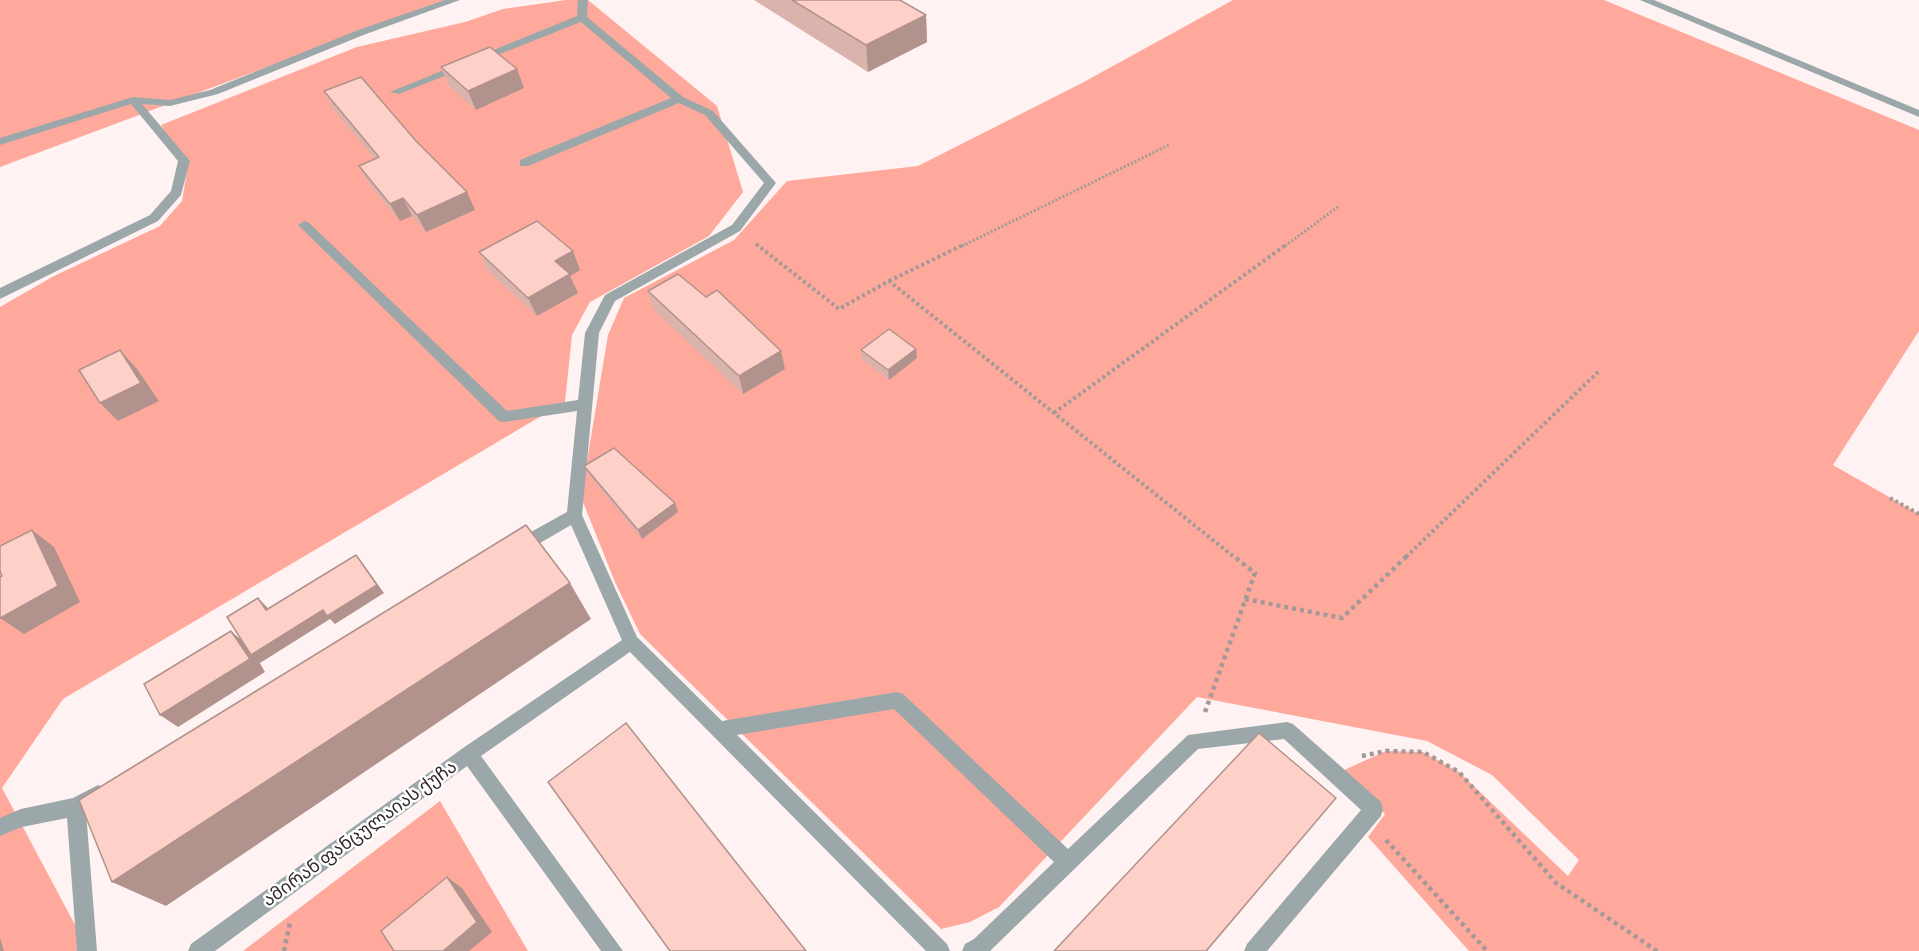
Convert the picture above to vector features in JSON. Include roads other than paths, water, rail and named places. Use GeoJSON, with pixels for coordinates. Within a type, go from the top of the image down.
{"type":"FeatureCollection","features":[{"type":"Feature","properties":{"kind":"street"},"geometry":{"type":"LineString","coordinates":[[0,142],[133,100],[170,103],[214,92],[362,32],[455,0]]}},
{"type":"Feature","properties":{"kind":"street"},"geometry":{"type":"LineString","coordinates":[[582,18],[583,0]]}},
{"type":"Feature","properties":{"kind":"street"},"geometry":{"type":"LineString","coordinates":[[1645,0],[1919,114]]}},
{"type":"Feature","properties":{"kind":"street"},"geometry":{"type":"LineString","coordinates":[[395,92],[582,18]]}},
{"type":"Feature","properties":{"kind":"street"},"geometry":{"type":"LineString","coordinates":[[582,18],[679,99],[709,113],[770,183],[736,228],[610,298],[592,333],[574,515],[631,642],[940,951]]}},
{"type":"Feature","properties":{"kind":"street"},"geometry":{"type":"LineString","coordinates":[[524,163],[679,99]]}},
{"type":"Feature","properties":{"kind":"street"},"geometry":{"type":"LineString","coordinates":[[0,294],[42,271],[154,218],[177,192],[184,161],[133,100]]}},
{"type":"Feature","properties":{"kind":"street"},"geometry":{"type":"LineString","coordinates":[[304,225],[504,417],[585,404]]}},
{"type":"Feature","properties":{"kind":"street"},"geometry":{"type":"LineString","coordinates":[[503,557],[574,515]]}},
{"type":"Feature","properties":{"kind":"street"},"geometry":{"type":"LineString","coordinates":[[470,754],[631,642]]}},
{"type":"Feature","properties":{"kind":"street"},"geometry":{"type":"LineString","coordinates":[[719,730],[897,700],[1068,862]]}},
{"type":"Feature","properties":{"kind":"street"},"geometry":{"type":"LineString","coordinates":[[972,951],[981,946],[1194,741],[1287,730],[1374,809],[1254,951]]}},
{"type":"Feature","properties":{"kind":"street","name":"ამირან ფანცულაიას ქუჩა"},"geometry":{"type":"LineString","coordinates":[[198,951],[470,754],[613,951]]}},
{"type":"Feature","properties":{"kind":"street"},"geometry":{"type":"LineString","coordinates":[[0,827],[21,818],[76,807],[116,783]]}},
{"type":"Feature","properties":{"kind":"street"},"geometry":{"type":"LineString","coordinates":[[76,807],[87,951]]}}]}
